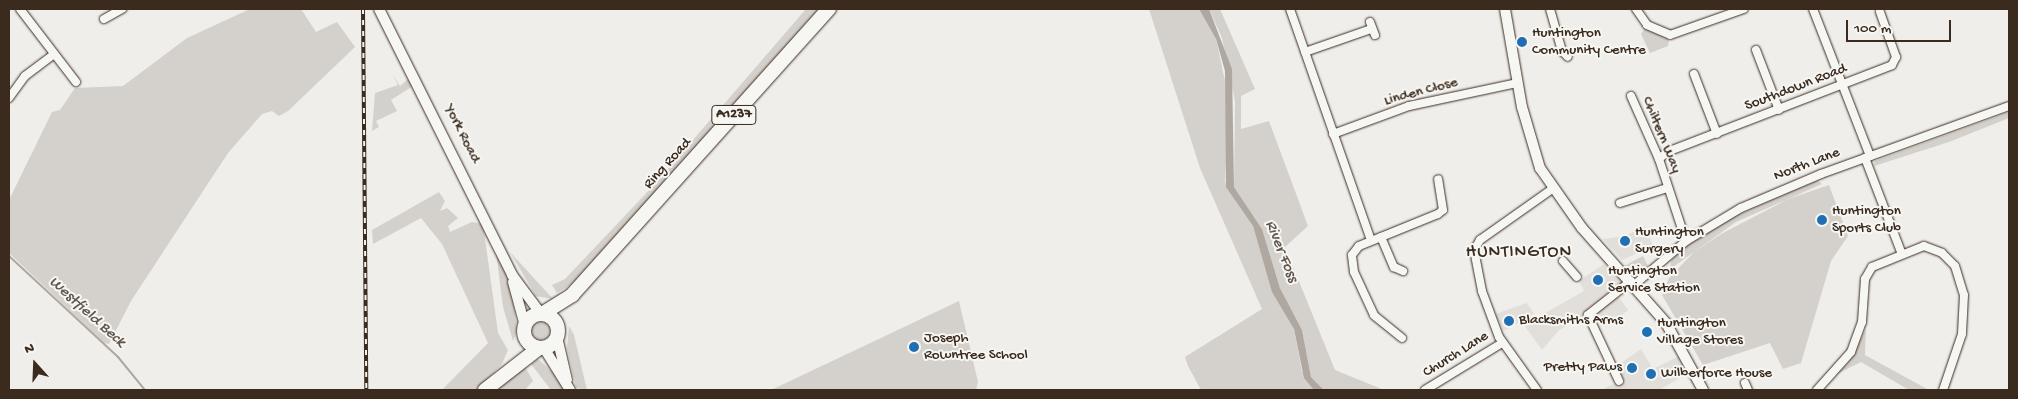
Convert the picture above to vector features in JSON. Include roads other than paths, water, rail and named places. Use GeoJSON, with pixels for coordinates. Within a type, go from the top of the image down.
{"type":"FeatureCollection","features":[{"type":"Feature","properties":{"kind":"highway","name":"Ring Road"},"geometry":{"type":"LineString","coordinates":[[525,330],[541,314],[572,295],[829,9]]}},
{"type":"Feature","properties":{"kind":"highway","name":"Ring Road"},"geometry":{"type":"LineString","coordinates":[[558,333],[572,295]]}},
{"type":"Feature","properties":{"kind":"highway"},"geometry":{"type":"LineString","coordinates":[[497,377],[541,348],[558,333],[551,317],[541,314]]}},
{"type":"Feature","properties":{"kind":"highway"},"geometry":{"type":"LineString","coordinates":[[485,390],[497,377],[525,330],[541,348]]}},
{"type":"Feature","properties":{"kind":"street"},"geometry":{"type":"LineString","coordinates":[[20,9],[76,82]]}},
{"type":"Feature","properties":{"kind":"street","name":"York Road"},"geometry":{"type":"LineString","coordinates":[[379,9],[512,275],[541,314]]}},
{"type":"Feature","properties":{"kind":"street"},"geometry":{"type":"LineString","coordinates":[[1290,9],[1371,240]]}},
{"type":"Feature","properties":{"kind":"street"},"geometry":{"type":"LineString","coordinates":[[1505,9],[1517,83],[1536,157],[1552,189],[1633,283],[1680,343],[1703,390]]}},
{"type":"Feature","properties":{"kind":"street"},"geometry":{"type":"LineString","coordinates":[[1550,9],[1562,52],[1568,57]]}},
{"type":"Feature","properties":{"kind":"street"},"geometry":{"type":"LineString","coordinates":[[1636,9],[1647,25],[1670,35],[1744,9]]}},
{"type":"Feature","properties":{"kind":"street"},"geometry":{"type":"LineString","coordinates":[[1813,9],[1901,252]]}},
{"type":"Feature","properties":{"kind":"street"},"geometry":{"type":"LineString","coordinates":[[104,19],[118,10]]}},
{"type":"Feature","properties":{"kind":"street","name":"Southdown Road"},"geometry":{"type":"LineString","coordinates":[[1659,159],[1895,62],[1880,12]]}},
{"type":"Feature","properties":{"kind":"street"},"geometry":{"type":"LineString","coordinates":[[1305,52],[1372,29]]}},
{"type":"Feature","properties":{"kind":"street"},"geometry":{"type":"LineString","coordinates":[[1756,50],[1779,110]]}},
{"type":"Feature","properties":{"kind":"street"},"geometry":{"type":"LineString","coordinates":[[9,98],[25,76],[54,54]]}},
{"type":"Feature","properties":{"kind":"street"},"geometry":{"type":"LineString","coordinates":[[1694,74],[1717,134]]}},
{"type":"Feature","properties":{"kind":"street","name":"Linden Close"},"geometry":{"type":"LineString","coordinates":[[1333,134],[1409,106],[1517,83]]}},
{"type":"Feature","properties":{"kind":"street","name":"Chiltern Way"},"geometry":{"type":"LineString","coordinates":[[1631,96],[1659,159],[1686,241]]}},
{"type":"Feature","properties":{"kind":"street","name":"North Lane"},"geometry":{"type":"LineString","coordinates":[[1619,381],[1588,314],[1633,283],[1686,241],[1758,200],[1868,157],[2009,106]]}},
{"type":"Feature","properties":{"kind":"street"},"geometry":{"type":"LineString","coordinates":[[1402,338],[1374,315],[1354,272],[1354,250],[1371,240],[1438,214],[1443,210],[1438,179]]}},
{"type":"Feature","properties":{"kind":"street"},"geometry":{"type":"LineString","coordinates":[[1620,203],[1667,188]]}},
{"type":"Feature","properties":{"kind":"street"},"geometry":{"type":"LineString","coordinates":[[1538,390],[1502,342],[1482,291],[1475,248],[1487,234],[1552,189]]}},
{"type":"Feature","properties":{"kind":"street"},"geometry":{"type":"LineString","coordinates":[[1381,237],[1394,267],[1403,271]]}},
{"type":"Feature","properties":{"kind":"street"},"geometry":{"type":"LineString","coordinates":[[1816,390],[1846,360],[1858,336],[1868,272],[1878,262],[1901,252],[1932,247],[1949,258],[1960,275],[1962,329],[1943,390]]}},
{"type":"Feature","properties":{"kind":"street"},"geometry":{"type":"LineString","coordinates":[[1563,261],[1577,277]]}},
{"type":"Feature","properties":{"kind":"street","name":"York Road"},"geometry":{"type":"LineString","coordinates":[[512,275],[525,330]]}},
{"type":"Feature","properties":{"kind":"street"},"geometry":{"type":"LineString","coordinates":[[558,333],[569,387]]}},
{"type":"Feature","properties":{"kind":"street","name":"Church Lane"},"geometry":{"type":"LineString","coordinates":[[1425,390],[1502,342]]}},
{"type":"Feature","properties":{"kind":"street"},"geometry":{"type":"LineString","coordinates":[[541,348],[569,387]]}},
{"type":"Feature","properties":{"kind":"waterway","name":"Westfield Beck"},"geometry":{"type":"LineString","coordinates":[[9,256],[118,357],[145,390]]}},
{"type":"Feature","properties":{"kind":"railway"},"geometry":{"type":"LineString","coordinates":[[363,9],[366,390]]}},
{"type":"Feature","properties":{"kind":"place","name":"Huntington Community Centre"},"geometry":{"type":"Point","coordinates":[1522,42]}},
{"type":"Feature","properties":{"kind":"place","name":"Huntington Sports Club"},"geometry":{"type":"Point","coordinates":[1822,220]}},
{"type":"Feature","properties":{"kind":"place","name":"Huntington Surgery"},"geometry":{"type":"Point","coordinates":[1625,241]}},
{"type":"Feature","properties":{"kind":"place","name":"Huntington Service Station"},"geometry":{"type":"Point","coordinates":[1598,280]}},
{"type":"Feature","properties":{"kind":"place","name":"Blacksmiths Arms"},"geometry":{"type":"Point","coordinates":[1509,321]}},
{"type":"Feature","properties":{"kind":"place","name":"Huntington Village Stores"},"geometry":{"type":"Point","coordinates":[1647,332]}},
{"type":"Feature","properties":{"kind":"place","name":"Joseph Rowntree School"},"geometry":{"type":"Point","coordinates":[914,347]}},
{"type":"Feature","properties":{"kind":"place","name":"Pretty Paws"},"geometry":{"type":"Point","coordinates":[1632,368]}},
{"type":"Feature","properties":{"kind":"place","name":"Wilberforce House"},"geometry":{"type":"Point","coordinates":[1651,374]}},
{"type":"Feature","properties":{"kind":"district","name":"HUNTINGTON"},"geometry":{"type":"Point","coordinates":[1519,253]}},
{"type":"Feature","properties":{"kind":"water label","name":"River Foss"},"geometry":{"type":"Point","coordinates":[1280,252]}}]}
